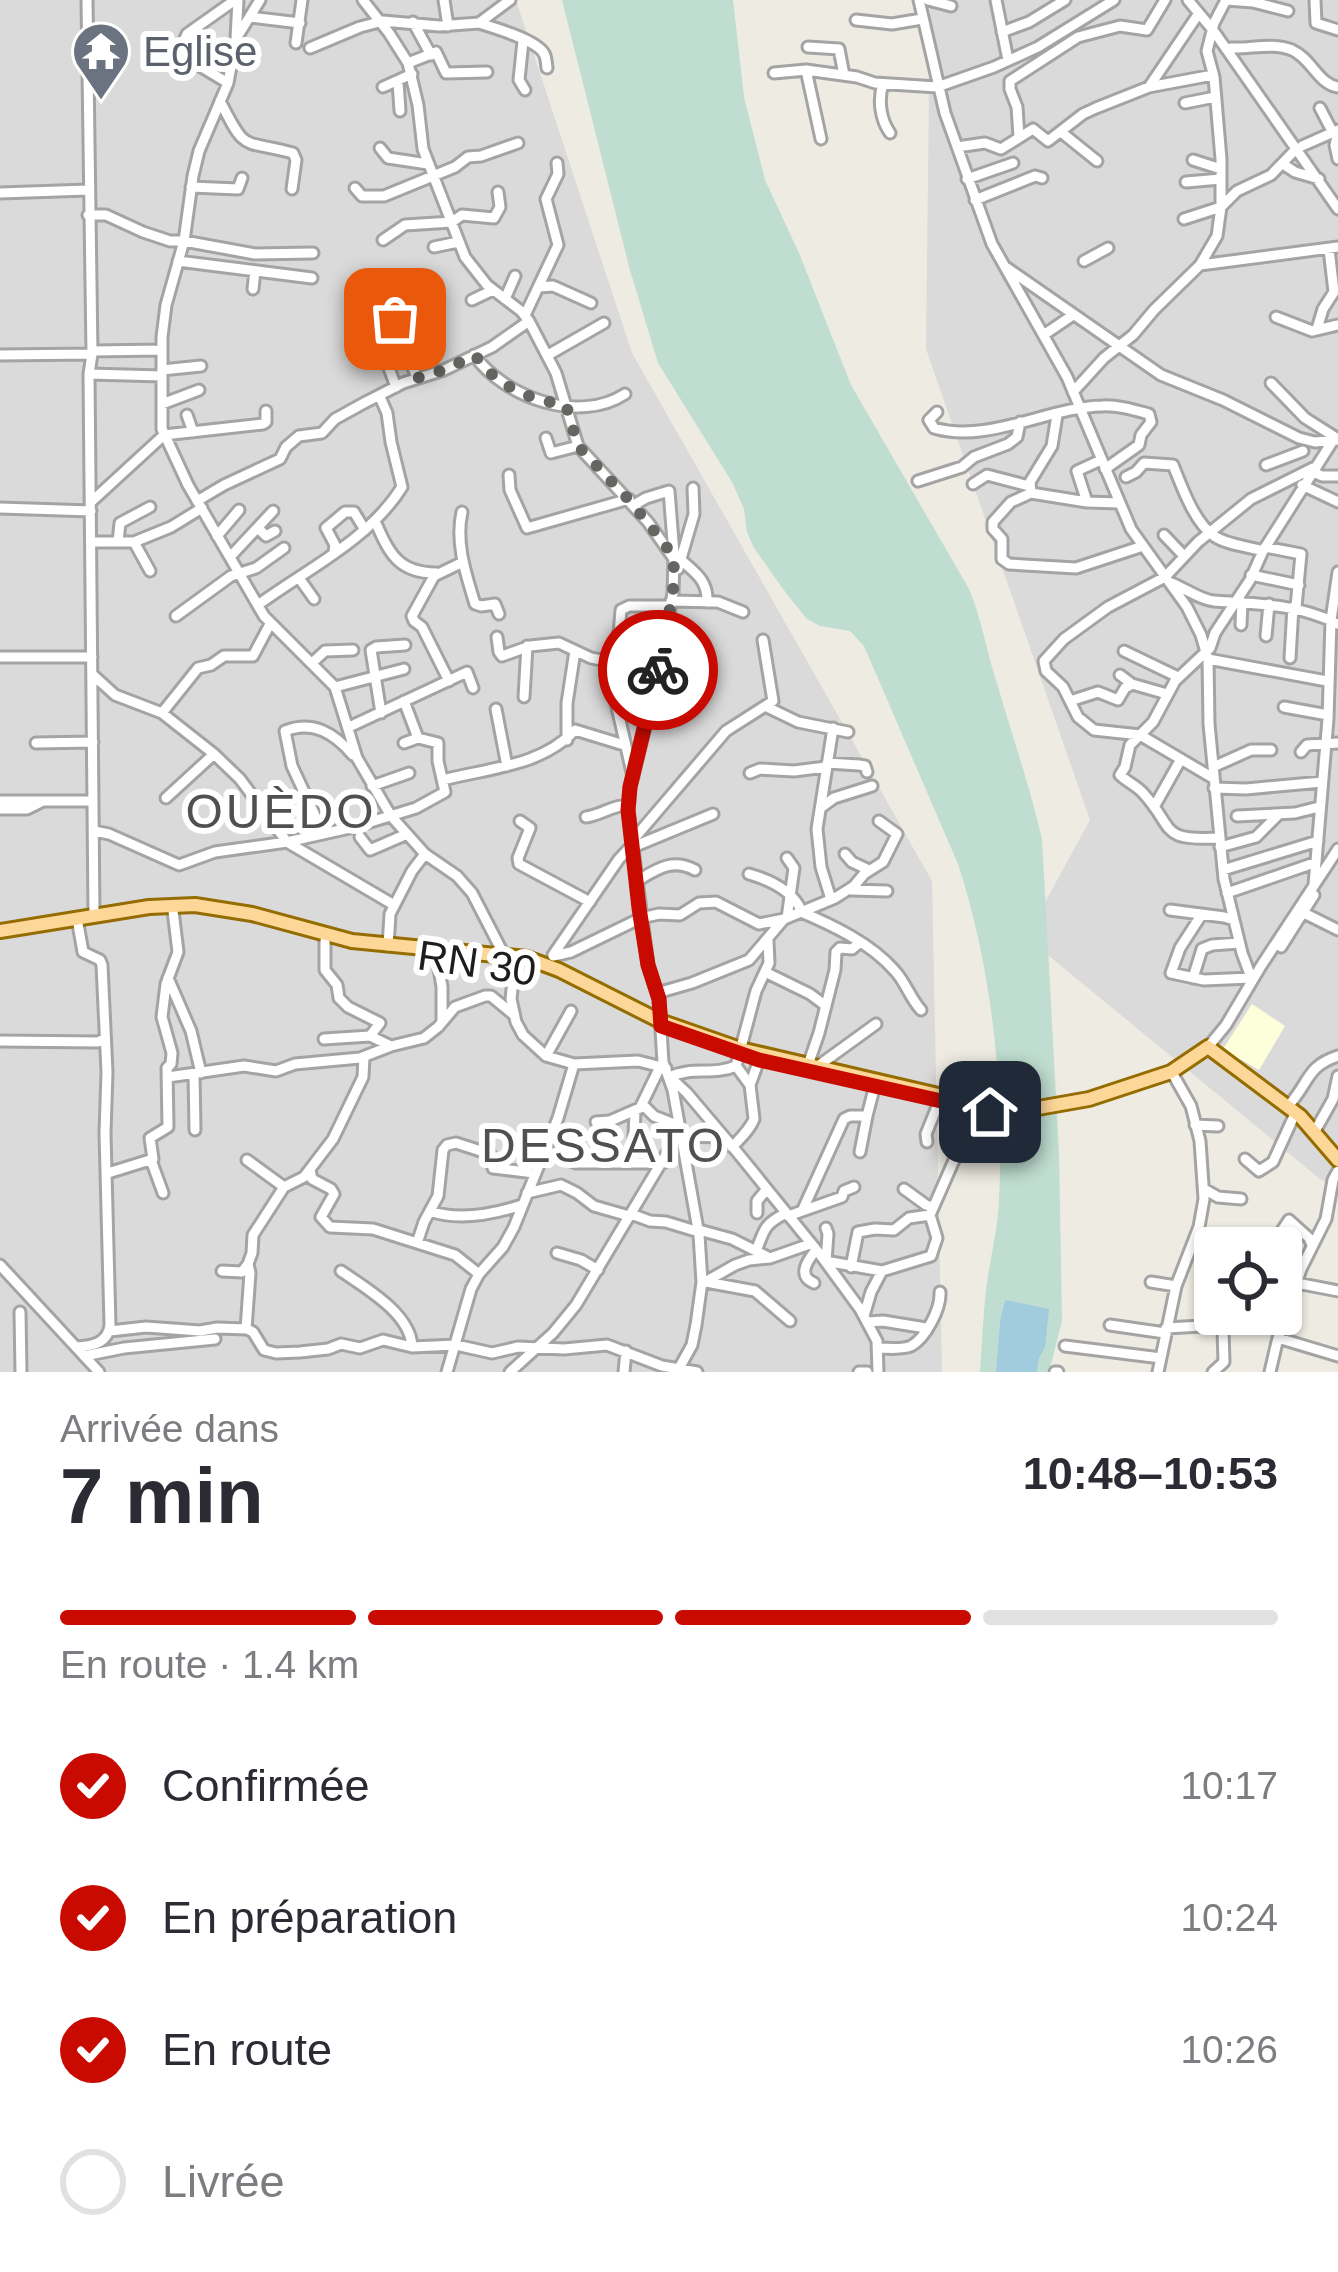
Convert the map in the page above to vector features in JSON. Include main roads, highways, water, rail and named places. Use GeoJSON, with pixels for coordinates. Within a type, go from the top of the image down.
{"type":"FeatureCollection","features":[{"type":"Feature","properties":{"kind":"main road","name":"RN 30"},"geometry":{"type":"LineString","coordinates":[[0,933],[148,907],[206,906],[352,941],[510,959],[557,974],[738,1056],[990,1112],[1069,1109],[1174,1076],[1208,1051]]}},
{"type":"Feature","properties":{"kind":"main road","name":"RN 30"},"geometry":{"type":"LineString","coordinates":[[0,933],[149,912],[221,914],[325,941],[437,957],[549,960],[660,1023]]}},
{"type":"Feature","properties":{"kind":"main road","name":"RN 30"},"geometry":{"type":"LineString","coordinates":[[738,1056],[813,1066],[967,1103],[1038,1108],[1069,1104],[1171,1072],[1208,1051]]}},
{"type":"Feature","properties":{"kind":"main road"},"geometry":{"type":"LineString","coordinates":[[1208,1051],[1315,1131],[1336,1160]]}},
{"type":"Feature","properties":{"kind":"main road"},"geometry":{"type":"LineString","coordinates":[[1291,1111],[1336,1160]]}},
{"type":"Feature","properties":{"kind":"water"},"geometry":{"type":"Polygon","coordinates":[[[1005,1300],[1049,1309],[1037,1372],[996,1372],[1005,1300]]]}},
{"type":"Feature","properties":{"kind":"place","name":"Eglise"},"geometry":{"type":"Point","coordinates":[101,102]}},
{"type":"Feature","properties":{"kind":"district","name":"OUÈDO"},"geometry":{"type":"Point","coordinates":[281,811]}},
{"type":"Feature","properties":{"kind":"district","name":"DESSATO"},"geometry":{"type":"Point","coordinates":[604,1145]}}]}
